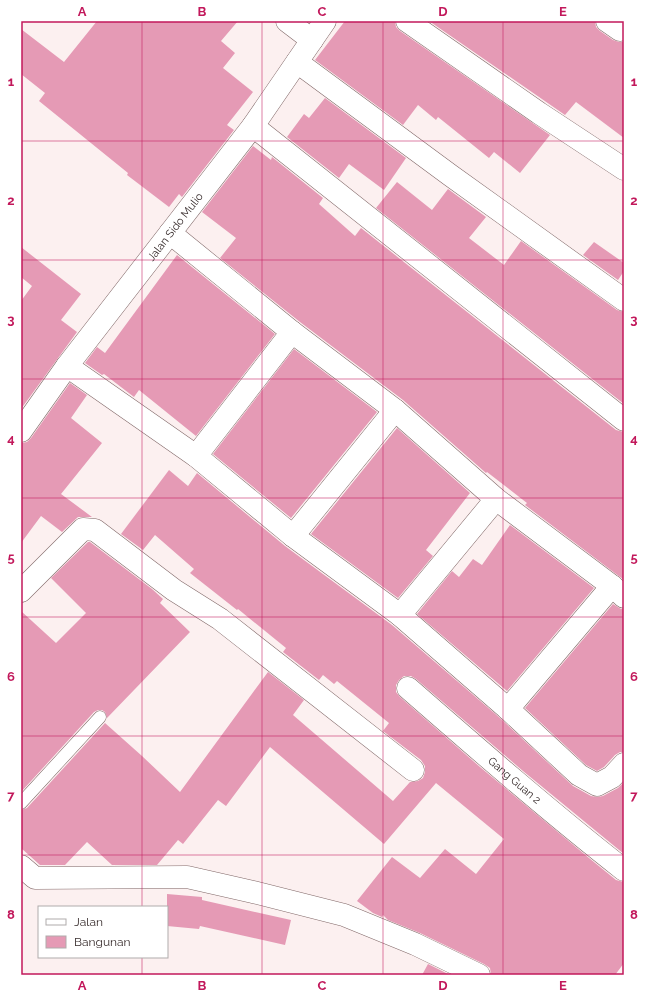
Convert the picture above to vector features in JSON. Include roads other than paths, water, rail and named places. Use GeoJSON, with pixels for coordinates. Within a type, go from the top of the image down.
{"type":"FeatureCollection","features":[{"type":"Feature","properties":{"kind":"street"},"geometry":{"type":"LineString","coordinates":[[287,21],[312,40]]}},
{"type":"Feature","properties":{"kind":"street","name":"Jalan Sido Mulio"},"geometry":{"type":"LineString","coordinates":[[21,430],[67,366],[253,126],[325,21]]}},
{"type":"Feature","properties":{"kind":"street"},"geometry":{"type":"LineString","coordinates":[[407,21],[539,113],[624,169]]}},
{"type":"Feature","properties":{"kind":"street"},"geometry":{"type":"LineString","coordinates":[[297,62],[450,175],[624,300]]}},
{"type":"Feature","properties":{"kind":"street"},"geometry":{"type":"LineString","coordinates":[[253,126],[624,420]]}},
{"type":"Feature","properties":{"kind":"street"},"geometry":{"type":"LineString","coordinates":[[170,233],[292,332],[396,410],[496,499],[618,591],[508,709]]}},
{"type":"Feature","properties":{"kind":"street"},"geometry":{"type":"LineString","coordinates":[[196,456],[292,332]]}},
{"type":"Feature","properties":{"kind":"street"},"geometry":{"type":"LineString","coordinates":[[67,366],[196,456],[292,536],[400,615],[508,709],[579,775],[597,785],[612,777],[624,764]]}},
{"type":"Feature","properties":{"kind":"street"},"geometry":{"type":"LineString","coordinates":[[292,536],[396,410]]}},
{"type":"Feature","properties":{"kind":"street"},"geometry":{"type":"LineString","coordinates":[[400,615],[496,499]]}},
{"type":"Feature","properties":{"kind":"street"},"geometry":{"type":"LineString","coordinates":[[21,591],[83,529],[95,530],[174,590],[220,619],[413,770]]}},
{"type":"Feature","properties":{"kind":"street","name":"Gang Guan 2"},"geometry":{"type":"LineString","coordinates":[[408,688],[516,782],[624,870]]}},
{"type":"Feature","properties":{"kind":"street"},"geometry":{"type":"LineString","coordinates":[[26,876],[194,878],[344,915],[415,944],[479,975]]}},
{"type":"Feature","properties":{"kind":"lane"},"geometry":{"type":"LineString","coordinates":[[21,804],[100,717]]}}]}
